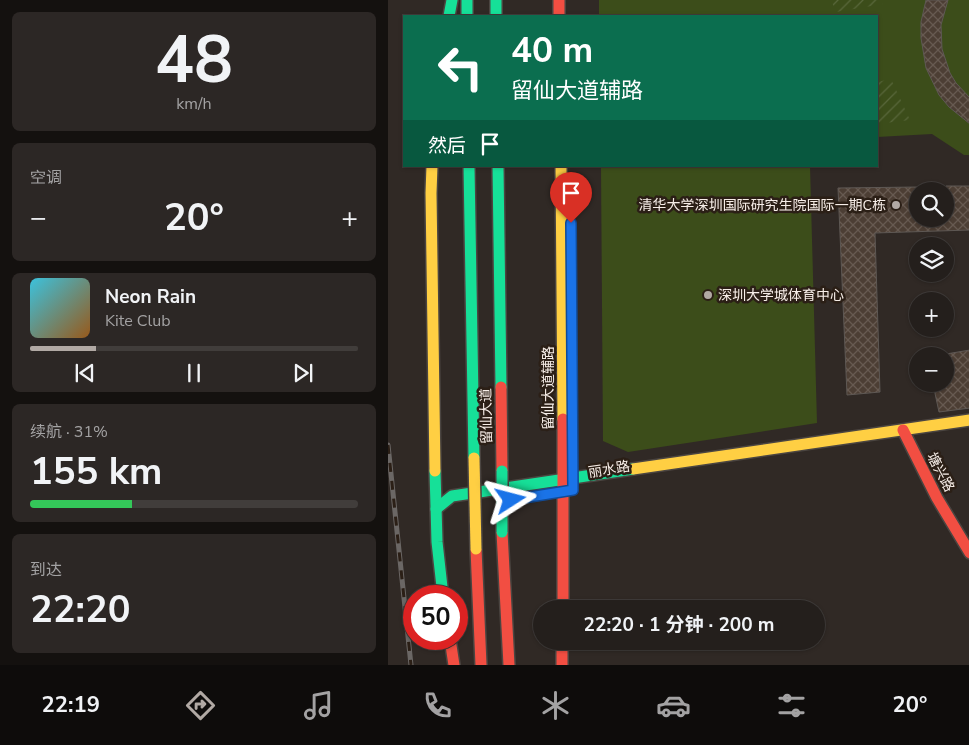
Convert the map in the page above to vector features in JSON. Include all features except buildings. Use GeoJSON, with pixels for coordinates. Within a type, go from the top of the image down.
{"type":"FeatureCollection","features":[{"type":"Feature","properties":{"kind":"main road"},"geometry":{"type":"LineString","coordinates":[[449,15],[452,0]]}},
{"type":"Feature","properties":{"kind":"main road"},"geometry":{"type":"LineString","coordinates":[[467,0],[467,15]]}},
{"type":"Feature","properties":{"kind":"main road"},"geometry":{"type":"LineString","coordinates":[[496,0],[496,15]]}},
{"type":"Feature","properties":{"kind":"main road"},"geometry":{"type":"LineString","coordinates":[[559,0],[560,15]]}},
{"type":"Feature","properties":{"kind":"main road"},"geometry":{"type":"LineString","coordinates":[[570,0],[570,15]]}},
{"type":"Feature","properties":{"kind":"main road"},"geometry":{"type":"LineString","coordinates":[[432,167],[436,509],[442,585]]}},
{"type":"Feature","properties":{"kind":"main road","name":"留仙大道"},"geometry":{"type":"LineString","coordinates":[[470,167],[476,549],[481,665]]}},
{"type":"Feature","properties":{"kind":"main road","name":"留仙大道"},"geometry":{"type":"LineString","coordinates":[[498,167],[502,532],[508,665]]}},
{"type":"Feature","properties":{"kind":"main road","name":"留仙大道辅路"},"geometry":{"type":"LineString","coordinates":[[561,167],[568,478]]}},
{"type":"Feature","properties":{"kind":"main road","name":"留仙大道辅路"},"geometry":{"type":"LineString","coordinates":[[563,600],[564,492],[568,478],[571,167]]}},
{"type":"Feature","properties":{"kind":"main road","name":"丽水路"},"geometry":{"type":"LineString","coordinates":[[436,509],[452,496],[970,420]]}},
{"type":"Feature","properties":{"kind":"main road","name":"塘兴路"},"geometry":{"type":"LineString","coordinates":[[903,430],[937,498],[970,553]]}},
{"type":"Feature","properties":{"kind":"main road","name":"留仙大道辅路"},"geometry":{"type":"LineString","coordinates":[[564,492],[573,524],[574,600]]}},
{"type":"Feature","properties":{"kind":"main road"},"geometry":{"type":"LineString","coordinates":[[436,509],[458,509],[511,500]]}},
{"type":"Feature","properties":{"kind":"main road"},"geometry":{"type":"LineString","coordinates":[[452,650],[454,665]]}},
{"type":"Feature","properties":{"kind":"main road"},"geometry":{"type":"LineString","coordinates":[[562,650],[562,665]]}},
{"type":"Feature","properties":{"kind":"green space"},"geometry":{"type":"Polygon","coordinates":[[[599,0],[969,0],[969,155],[964,155],[932,134],[878,137],[878,15],[599,15],[599,0]]]}},
{"type":"Feature","properties":{"kind":"green space"},"geometry":{"type":"Polygon","coordinates":[[[831,0],[883,0],[883,4],[836,12],[831,0]]]}},
{"type":"Feature","properties":{"kind":"green space"},"geometry":{"type":"Polygon","coordinates":[[[891,79],[910,120],[878,124],[878,82],[891,79]]]}},
{"type":"Feature","properties":{"kind":"green space","name":"深圳大学城体育中心"},"geometry":{"type":"Polygon","coordinates":[[[601,167],[810,167],[817,423],[628,452],[603,441],[601,167]]]}},
{"type":"Feature","properties":{"kind":"railway"},"geometry":{"type":"LineString","coordinates":[[388,445],[411,665]]}},
{"type":"Feature","properties":{"kind":"traffic: fast"},"geometry":{"type":"LineString","coordinates":[[449,15],[452,0]]}},
{"type":"Feature","properties":{"kind":"traffic: fast"},"geometry":{"type":"LineString","coordinates":[[467,0],[467,15]]}},
{"type":"Feature","properties":{"kind":"traffic: fast"},"geometry":{"type":"LineString","coordinates":[[496,0],[496,15]]}},
{"type":"Feature","properties":{"kind":"traffic: fast"},"geometry":{"type":"LineString","coordinates":[[469,167],[474,458]]}},
{"type":"Feature","properties":{"kind":"traffic: fast"},"geometry":{"type":"LineString","coordinates":[[498,167],[501,387]]}},
{"type":"Feature","properties":{"kind":"traffic: fast"},"geometry":{"type":"LineString","coordinates":[[436,509],[452,496],[633,469]]}},
{"type":"Feature","properties":{"kind":"traffic: fast"},"geometry":{"type":"LineString","coordinates":[[435,471],[437,542],[442,585]]}},
{"type":"Feature","properties":{"kind":"traffic: fast"},"geometry":{"type":"LineString","coordinates":[[502,471],[502,532]]}},
{"type":"Feature","properties":{"kind":"traffic: slow"},"geometry":{"type":"LineString","coordinates":[[432,167],[435,471]]}},
{"type":"Feature","properties":{"kind":"traffic: slow"},"geometry":{"type":"LineString","coordinates":[[561,167],[563,419]]}},
{"type":"Feature","properties":{"kind":"traffic: slow"},"geometry":{"type":"LineString","coordinates":[[633,469],[970,420]]}},
{"type":"Feature","properties":{"kind":"traffic: slow"},"geometry":{"type":"LineString","coordinates":[[474,458],[476,549]]}},
{"type":"Feature","properties":{"kind":"traffic: jam"},"geometry":{"type":"LineString","coordinates":[[559,0],[559,15]]}},
{"type":"Feature","properties":{"kind":"traffic: jam"},"geometry":{"type":"LineString","coordinates":[[501,387],[502,471]]}},
{"type":"Feature","properties":{"kind":"traffic: jam"},"geometry":{"type":"LineString","coordinates":[[563,419],[563,600]]}},
{"type":"Feature","properties":{"kind":"traffic: jam"},"geometry":{"type":"LineString","coordinates":[[903,430],[937,498],[970,553]]}},
{"type":"Feature","properties":{"kind":"traffic: jam"},"geometry":{"type":"LineString","coordinates":[[502,532],[509,665]]}},
{"type":"Feature","properties":{"kind":"traffic: jam"},"geometry":{"type":"LineString","coordinates":[[476,549],[481,665]]}},
{"type":"Feature","properties":{"kind":"traffic: jam"},"geometry":{"type":"LineString","coordinates":[[452,650],[454,665]]}},
{"type":"Feature","properties":{"kind":"traffic: jam"},"geometry":{"type":"LineString","coordinates":[[562,650],[562,665]]}},
{"type":"Feature","properties":{"kind":"place","name":"清华大学深圳国际研究生院国际一期C栋"},"geometry":{"type":"Point","coordinates":[896,205]}},
{"type":"Feature","properties":{"kind":"place","name":"深圳大学城体育中心"},"geometry":{"type":"Point","coordinates":[708,295]}},
{"type":"Feature","properties":{"kind":"route"},"geometry":{"type":"LineString","coordinates":[[511,500],[573,490],[571,223]]}}]}
